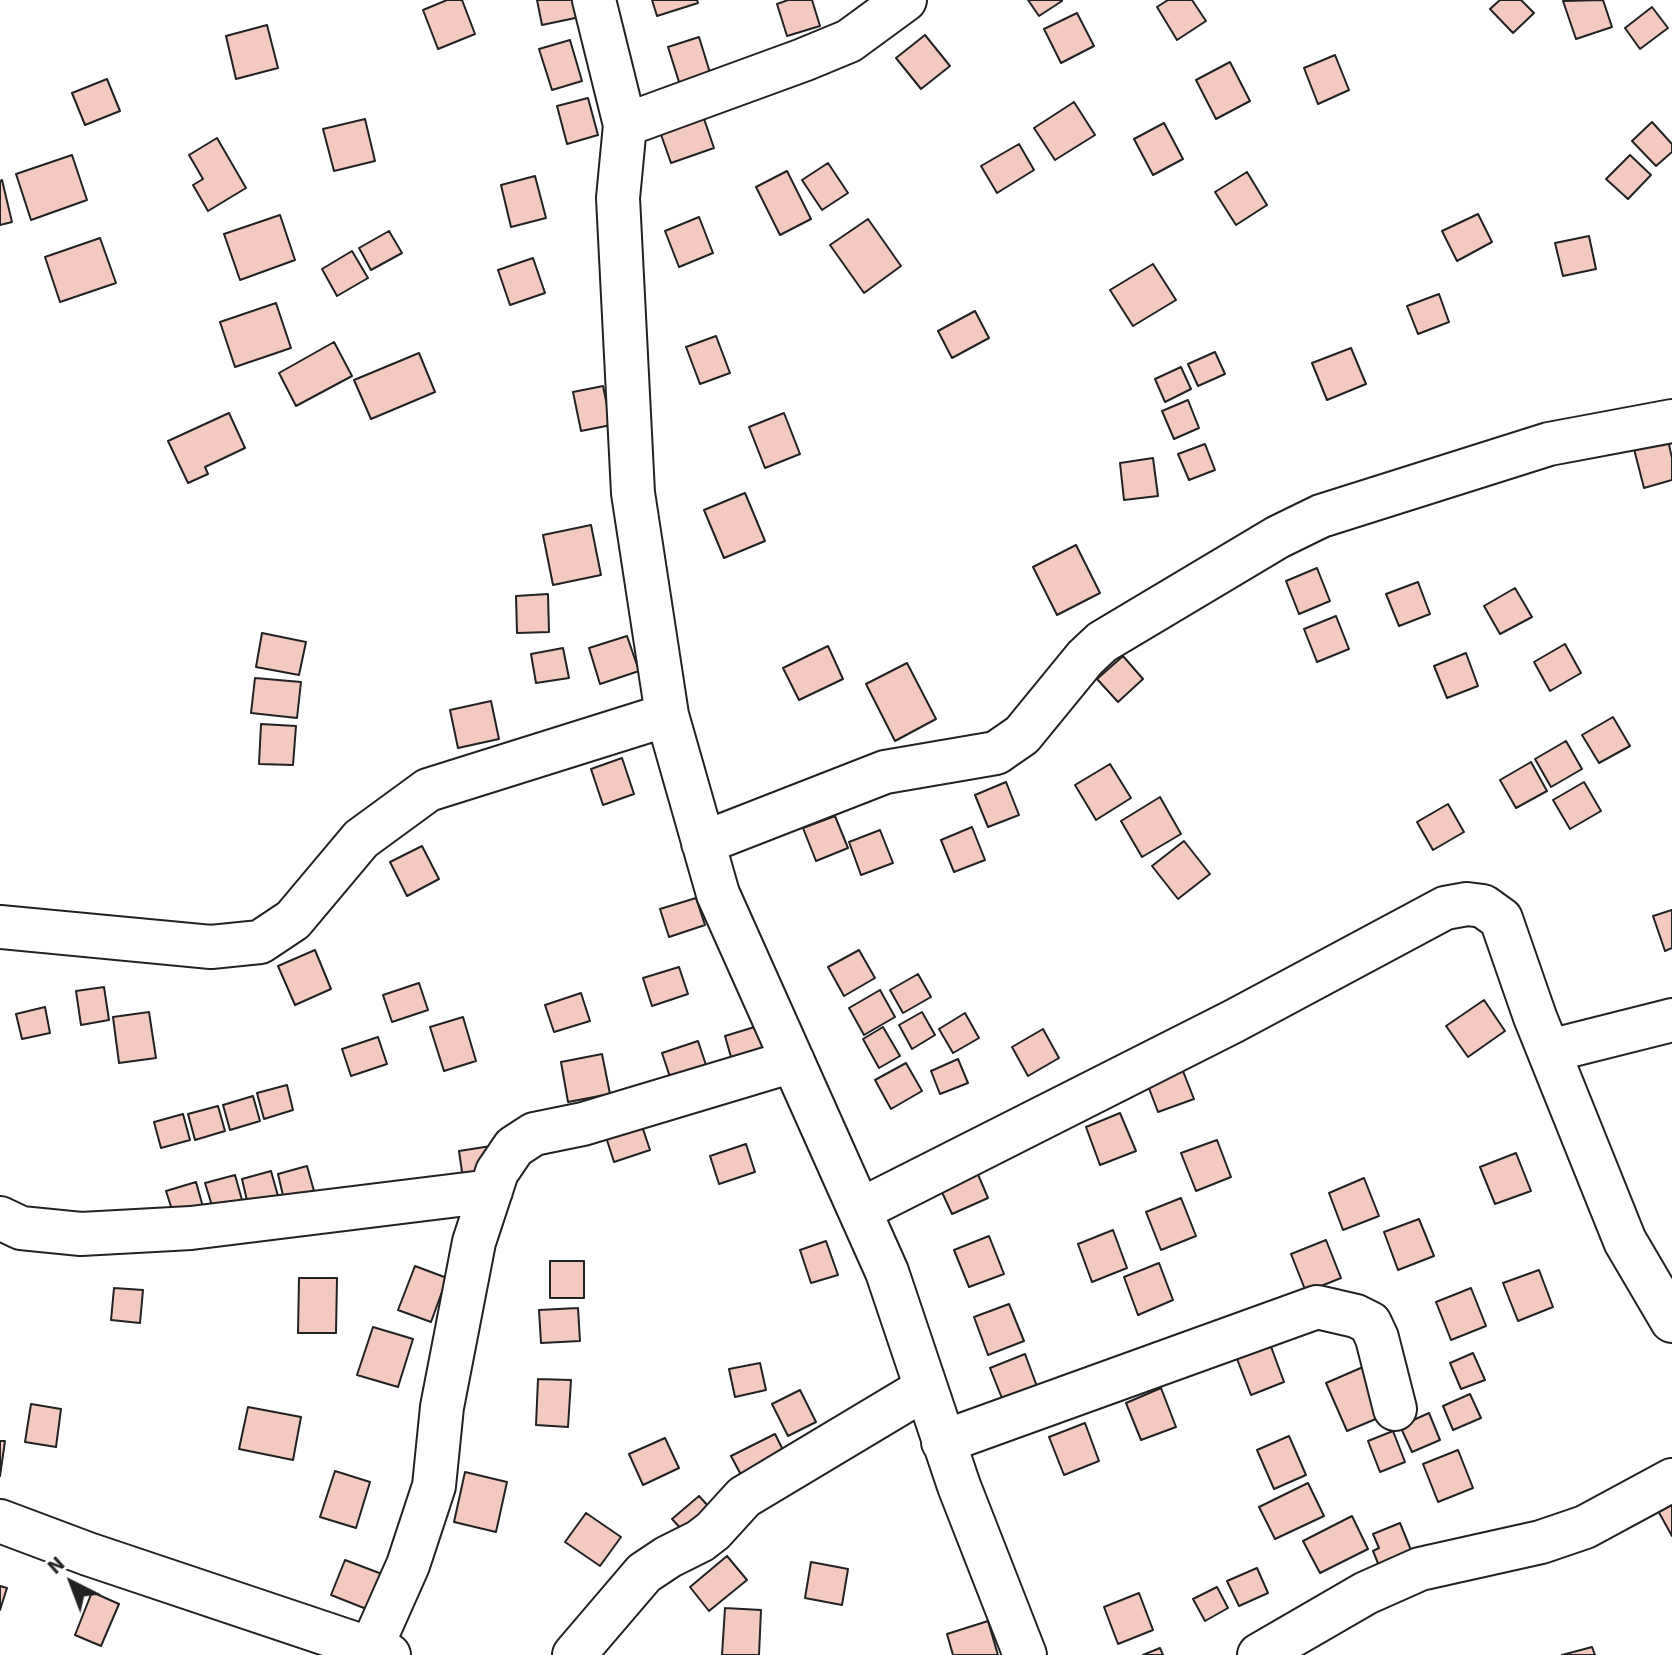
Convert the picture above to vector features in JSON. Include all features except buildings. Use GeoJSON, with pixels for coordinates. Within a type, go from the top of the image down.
{"type":"FeatureCollection","features":[{"type":"Feature","properties":{"kind":"street"},"geometry":{"type":"LineString","coordinates":[[594,0],[625,125],[618,198],[633,493],[667,715],[718,894],[887,1272],[943,1442],[1025,1655]]}},
{"type":"Feature","properties":{"kind":"street"},"geometry":{"type":"LineString","coordinates":[[625,125],[849,41],[905,0]]}},
{"type":"Feature","properties":{"kind":"street"},"geometry":{"type":"LineString","coordinates":[[703,843],[885,772],[996,753],[1022,735],[1085,658],[1102,642],[1278,537],[1321,516],[1549,444],[1672,421]]}},
{"type":"Feature","properties":{"kind":"street"},"geometry":{"type":"LineString","coordinates":[[0,927],[211,947],[260,942],[293,920],[361,839],[428,790],[667,715]]}},
{"type":"Feature","properties":{"kind":"street"},"geometry":{"type":"LineString","coordinates":[[860,1210],[1234,1021],[1445,908],[1467,904],[1483,906],[1501,919],[1549,1051],[1625,1241],[1672,1321]]}},
{"type":"Feature","properties":{"kind":"street"},"geometry":{"type":"LineString","coordinates":[[1549,1051],[1672,1020]]}},
{"type":"Feature","properties":{"kind":"street"},"geometry":{"type":"LineString","coordinates":[[0,1521],[376,1653],[434,1486],[448,1377],[474,1242],[497,1172],[514,1147],[534,1134],[583,1124],[793,1061]]}},
{"type":"Feature","properties":{"kind":"street"},"geometry":{"type":"LineString","coordinates":[[0,1218],[21,1228],[97,1233],[191,1228],[491,1191]]}},
{"type":"Feature","properties":{"kind":"street"},"geometry":{"type":"LineString","coordinates":[[943,1442],[1317,1307],[1356,1316],[1370,1323],[1377,1338],[1395,1409]]}},
{"type":"Feature","properties":{"kind":"street"},"geometry":{"type":"LineString","coordinates":[[574,1655],[644,1573],[707,1536],[744,1497],[926,1388]]}},
{"type":"Feature","properties":{"kind":"street"},"geometry":{"type":"LineString","coordinates":[[1259,1655],[1366,1593],[1420,1569],[1541,1542],[1585,1527],[1672,1480]]}}]}
